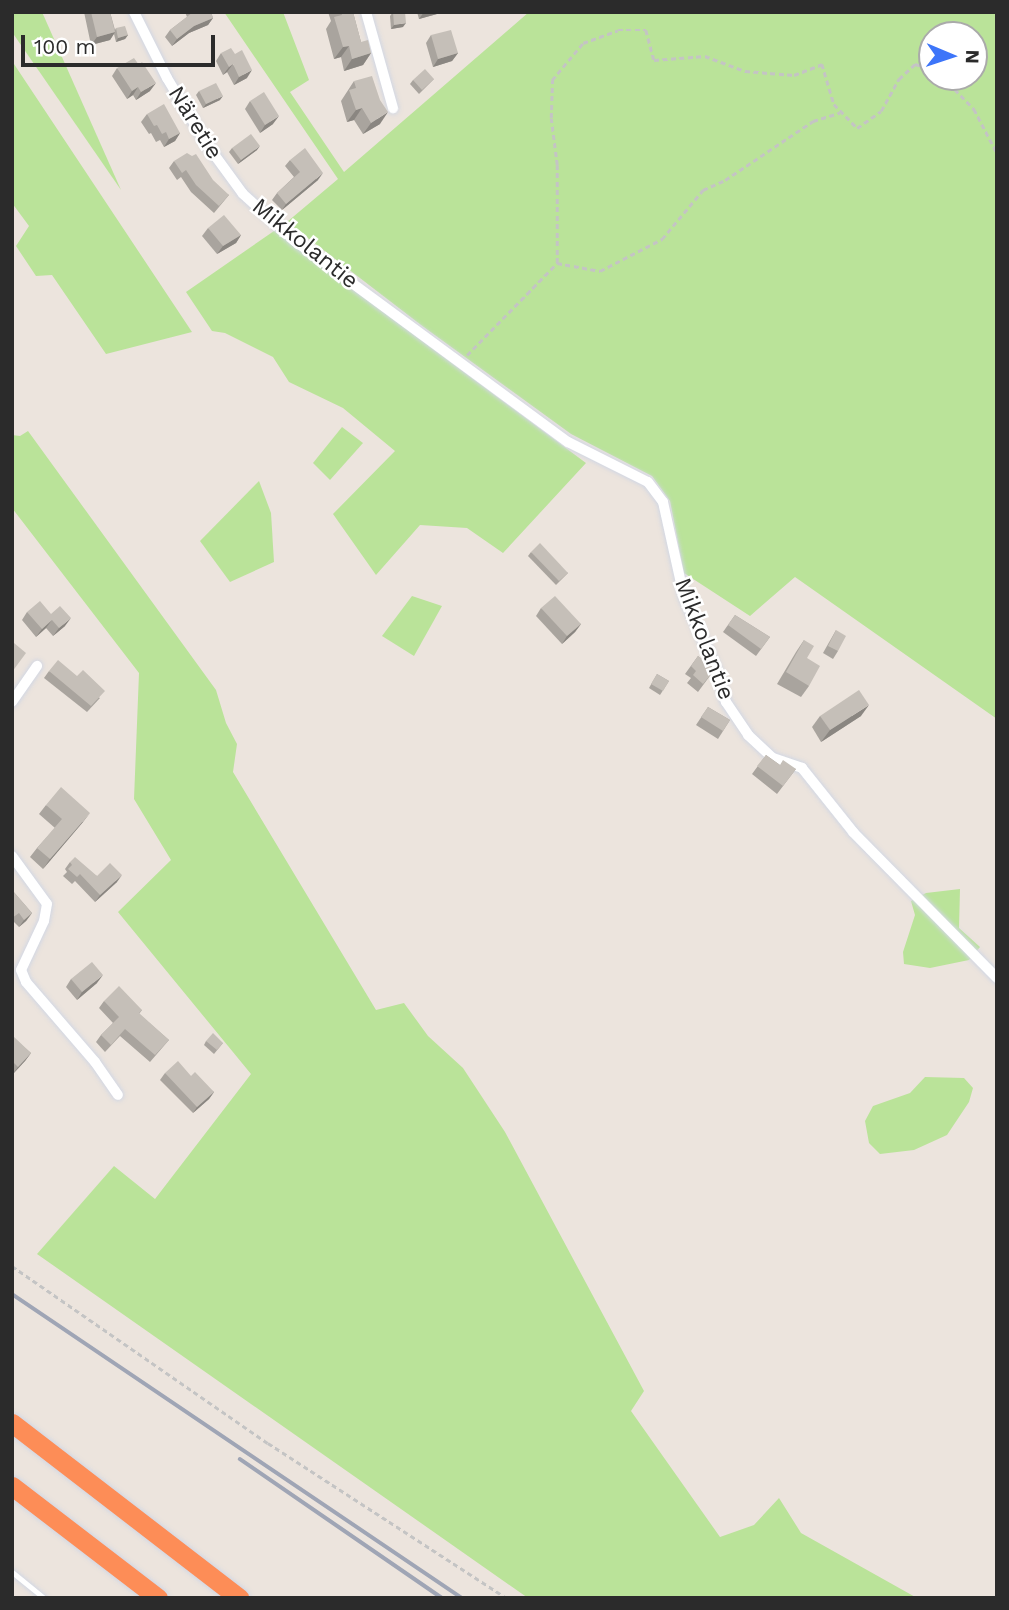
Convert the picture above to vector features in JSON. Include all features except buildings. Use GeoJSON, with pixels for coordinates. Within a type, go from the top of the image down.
{"type":"FeatureCollection","features":[{"type":"Feature","properties":{"kind":"highway"},"geometry":{"type":"LineString","coordinates":[[12,1423],[239,1598]]}},
{"type":"Feature","properties":{"kind":"highway"},"geometry":{"type":"LineString","coordinates":[[12,1486],[158,1598]]}},
{"type":"Feature","properties":{"kind":"street","name":"Näretie"},"geometry":{"type":"LineString","coordinates":[[134,12],[167,78],[208,146],[243,194]]}},
{"type":"Feature","properties":{"kind":"street"},"geometry":{"type":"LineString","coordinates":[[366,12],[393,108]]}},
{"type":"Feature","properties":{"kind":"street","name":"Mikkolantie"},"geometry":{"type":"LineString","coordinates":[[243,194],[295,241],[568,442],[648,482],[663,502],[684,597],[717,671],[726,702],[748,735],[773,758],[802,768],[853,832],[997,978]]}},
{"type":"Feature","properties":{"kind":"street"},"geometry":{"type":"LineString","coordinates":[[12,702],[37,666]]}},
{"type":"Feature","properties":{"kind":"street"},"geometry":{"type":"LineString","coordinates":[[12,856],[47,904],[44,921],[22,970],[26,982],[95,1062],[118,1095]]}},
{"type":"Feature","properties":{"kind":"lane"},"geometry":{"type":"LineString","coordinates":[[12,1572],[44,1598]]}},
{"type":"Feature","properties":{"kind":"path"},"geometry":{"type":"LineString","coordinates":[[460,362],[557,263],[557,164],[551,118],[552,80],[583,43],[618,30],[646,30],[654,60],[705,56],[745,71],[794,75],[822,64],[834,104],[857,128],[881,111],[899,79],[915,64],[918,65]]}},
{"type":"Feature","properties":{"kind":"path"},"geometry":{"type":"LineString","coordinates":[[957,91],[974,109],[997,153]]}},
{"type":"Feature","properties":{"kind":"path"},"geometry":{"type":"LineString","coordinates":[[557,263],[600,271],[662,239],[703,190],[725,180],[813,121],[842,112]]}},
{"type":"Feature","properties":{"kind":"path"},"geometry":{"type":"LineString","coordinates":[[12,1266],[268,1443],[508,1598]]}},
{"type":"Feature","properties":{"kind":"green space"},"geometry":{"type":"Polygon","coordinates":[[[12,12],[42,12],[121,190],[12,32],[12,12]]]}},
{"type":"Feature","properties":{"kind":"green space"},"geometry":{"type":"Polygon","coordinates":[[[224,12],[283,12],[309,80],[290,92],[344,172],[529,12],[997,12],[997,719],[795,577],[750,616],[684,573],[670,501],[652,476],[571,434],[421,325],[287,222],[338,179],[224,12]]]}},
{"type":"Feature","properties":{"kind":"green space"},"geometry":{"type":"Polygon","coordinates":[[[12,61],[192,332],[106,354],[52,275],[36,276],[16,246],[29,226],[12,203],[12,61]]]}},
{"type":"Feature","properties":{"kind":"green space"},"geometry":{"type":"Polygon","coordinates":[[[274,231],[586,463],[503,553],[467,528],[420,525],[376,575],[333,514],[395,451],[343,408],[289,382],[273,357],[225,333],[212,331],[186,292],[274,231]]]}},
{"type":"Feature","properties":{"kind":"green space"},"geometry":{"type":"Polygon","coordinates":[[[342,427],[363,443],[330,480],[313,463],[342,427]]]}},
{"type":"Feature","properties":{"kind":"green space"},"geometry":{"type":"Polygon","coordinates":[[[28,431],[216,690],[226,723],[237,744],[233,772],[376,1010],[404,1003],[428,1036],[463,1068],[505,1132],[644,1391],[631,1411],[720,1537],[754,1525],[779,1498],[801,1533],[917,1598],[528,1598],[37,1254],[114,1166],[155,1199],[251,1074],[118,912],[171,860],[134,799],[139,673],[12,508],[12,435],[20,436],[28,431]]]}},
{"type":"Feature","properties":{"kind":"green space"},"geometry":{"type":"Polygon","coordinates":[[[259,481],[271,513],[274,562],[230,582],[200,541],[259,481]]]}},
{"type":"Feature","properties":{"kind":"green space"},"geometry":{"type":"Polygon","coordinates":[[[412,596],[442,606],[414,656],[382,636],[412,596]]]}},
{"type":"Feature","properties":{"kind":"green space"},"geometry":{"type":"Polygon","coordinates":[[[960,889],[959,928],[980,947],[969,960],[930,968],[904,964],[903,952],[915,915],[911,901],[926,893],[960,889]]]}},
{"type":"Feature","properties":{"kind":"green space"},"geometry":{"type":"Polygon","coordinates":[[[925,1077],[964,1078],[973,1088],[969,1102],[947,1135],[914,1150],[880,1154],[869,1143],[865,1121],[873,1106],[910,1093],[925,1077]]]}},
{"type":"Feature","properties":{"kind":"railway"},"geometry":{"type":"LineString","coordinates":[[12,1294],[462,1598]]}},
{"type":"Feature","properties":{"kind":"railway"},"geometry":{"type":"LineString","coordinates":[[240,1459],[442,1598]]}}]}
